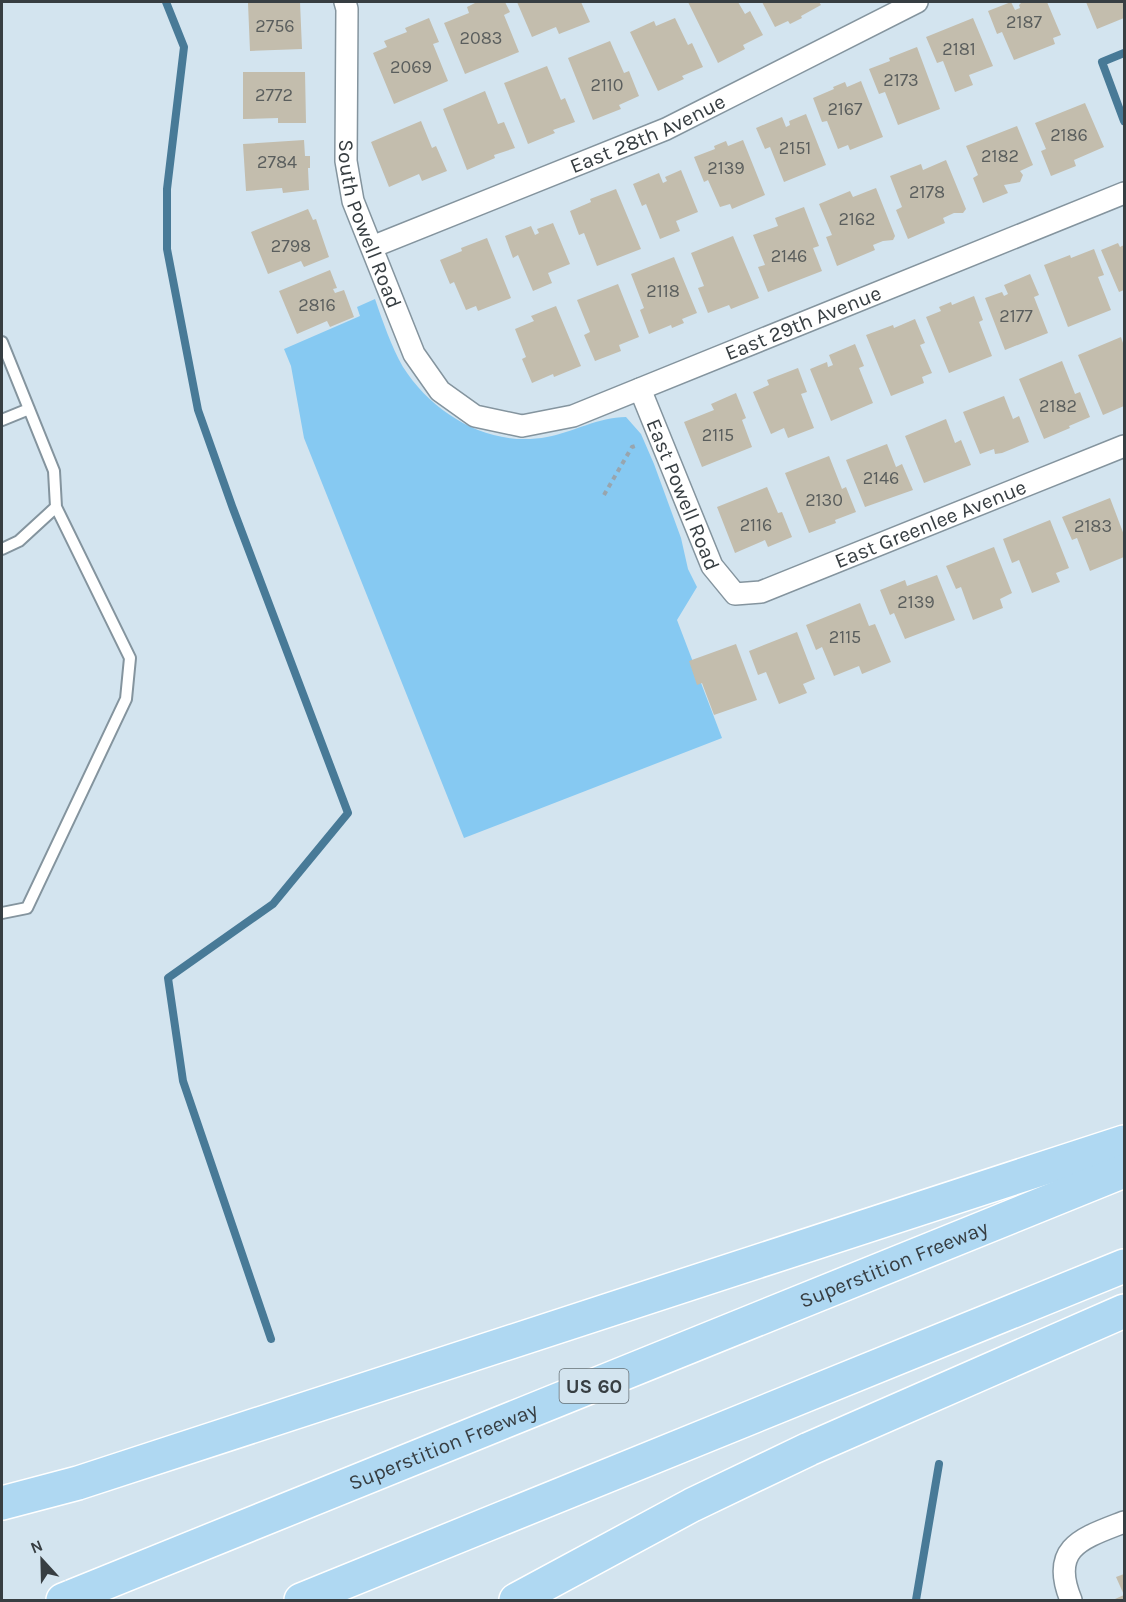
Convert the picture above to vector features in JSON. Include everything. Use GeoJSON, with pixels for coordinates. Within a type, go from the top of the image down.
{"type":"FeatureCollection","features":[{"type":"Feature","properties":{"kind":"highway"},"geometry":{"type":"LineString","coordinates":[[2,1503],[89,1479],[1125,1142]]}},
{"type":"Feature","properties":{"kind":"highway","name":"Superstition Freeway"},"geometry":{"type":"LineString","coordinates":[[63,1600],[1125,1172]]}},
{"type":"Feature","properties":{"kind":"highway"},"geometry":{"type":"LineString","coordinates":[[301,1600],[1125,1266]]}},
{"type":"Feature","properties":{"kind":"highway"},"geometry":{"type":"LineString","coordinates":[[516,1600],[692,1505],[809,1449],[1125,1311]]}},
{"type":"Feature","properties":{"kind":"street","name":"East 28th Avenue"},"geometry":{"type":"LineString","coordinates":[[372,247],[666,129],[917,2]]}},
{"type":"Feature","properties":{"kind":"street","name":"South Powell Road"},"geometry":{"type":"LineString","coordinates":[[352,4],[346,161],[353,201],[414,354],[440,391],[475,416]]}},
{"type":"Feature","properties":{"kind":"street","name":"East 29th Avenue"},"geometry":{"type":"LineString","coordinates":[[475,416],[522,426],[573,416],[1125,193]]}},
{"type":"Feature","properties":{"kind":"street","name":"East Powell Road"},"geometry":{"type":"LineString","coordinates":[[640,389],[712,566],[735,594]]}},
{"type":"Feature","properties":{"kind":"street","name":"East Greenlee Avenue"},"geometry":{"type":"LineString","coordinates":[[735,594],[761,592],[1125,446]]}},
{"type":"Feature","properties":{"kind":"street"},"geometry":{"type":"LineString","coordinates":[[1071,1600],[1065,1582],[1064,1569],[1066,1558],[1072,1548],[1080,1540],[1125,1522]]}},
{"type":"Feature","properties":{"kind":"lane"},"geometry":{"type":"LineString","coordinates":[[2,342],[54,471],[56,507],[130,658],[126,699],[27,909],[2,913]]}},
{"type":"Feature","properties":{"kind":"lane"},"geometry":{"type":"LineString","coordinates":[[2,420],[29,409]]}},
{"type":"Feature","properties":{"kind":"lane"},"geometry":{"type":"LineString","coordinates":[[2,549],[19,541],[56,507]]}},
{"type":"Feature","properties":{"kind":"path"},"geometry":{"type":"LineString","coordinates":[[604,495],[632,447],[659,436]]}},
{"type":"Feature","properties":{"kind":"shaded area"},"geometry":{"type":"Polygon","coordinates":[[[375,299],[391,342],[403,367],[415,384],[446,413],[464,424],[504,437],[525,439],[557,435],[606,419],[626,417],[641,434],[681,538],[688,569],[697,587],[677,620],[722,738],[464,838],[304,438],[291,366],[284,349],[360,316],[357,307],[375,299]]]}},
{"type":"Feature","properties":{"kind":"building"},"geometry":{"type":"Polygon","coordinates":[[[300,2],[302,49],[250,51],[248,3],[300,2]]]}},
{"type":"Feature","properties":{"kind":"building"},"geometry":{"type":"Polygon","coordinates":[[[477,2],[505,2],[510,12],[504,15],[519,52],[465,74],[444,23],[469,13],[467,7],[477,2]]]}},
{"type":"Feature","properties":{"kind":"building"},"geometry":{"type":"Polygon","coordinates":[[[517,2],[581,2],[590,22],[559,34],[556,27],[532,37],[517,2]]]}},
{"type":"Feature","properties":{"kind":"building"},"geometry":{"type":"Polygon","coordinates":[[[688,2],[738,2],[745,14],[750,11],[763,35],[743,45],[745,49],[718,63],[688,2]]]}},
{"type":"Feature","properties":{"kind":"building"},"geometry":{"type":"Polygon","coordinates":[[[762,2],[819,2],[821,5],[790,24],[788,21],[775,27],[762,2]]]}},
{"type":"Feature","properties":{"kind":"building"},"geometry":{"type":"Polygon","coordinates":[[[1011,2],[1015,10],[1020,8],[1019,5],[1022,2],[1047,2],[1061,35],[1053,38],[1055,44],[1014,60],[1002,32],[997,34],[988,11],[1011,2]]]}},
{"type":"Feature","properties":{"kind":"building"},"geometry":{"type":"Polygon","coordinates":[[[1086,2],[1124,2],[1124,18],[1097,29],[1086,2]]]}},
{"type":"Feature","properties":{"kind":"building"},"geometry":{"type":"Polygon","coordinates":[[[429,18],[439,42],[433,44],[448,81],[394,104],[373,53],[387,47],[384,41],[407,32],[405,28],[429,18]]]}},
{"type":"Feature","properties":{"kind":"building"},"geometry":{"type":"Polygon","coordinates":[[[675,18],[688,45],[692,43],[703,67],[682,76],[684,79],[658,91],[630,32],[654,21],[656,26],[675,18]]]}},
{"type":"Feature","properties":{"kind":"building"},"geometry":{"type":"Polygon","coordinates":[[[973,18],[993,66],[969,75],[973,85],[955,92],[943,61],[937,63],[926,37],[973,18]]]}},
{"type":"Feature","properties":{"kind":"building"},"geometry":{"type":"Polygon","coordinates":[[[610,41],[624,73],[629,71],[639,96],[619,105],[621,109],[593,120],[568,58],[610,41]]]}},
{"type":"Feature","properties":{"kind":"building"},"geometry":{"type":"Polygon","coordinates":[[[917,47],[940,109],[898,125],[885,92],[879,94],[869,69],[917,47]]]}},
{"type":"Feature","properties":{"kind":"building"},"geometry":{"type":"Polygon","coordinates":[[[547,66],[561,100],[565,98],[575,122],[553,130],[555,133],[528,144],[504,83],[547,66]]]}},
{"type":"Feature","properties":{"kind":"building"},"geometry":{"type":"Polygon","coordinates":[[[243,72],[305,72],[306,123],[278,123],[278,118],[243,119],[243,72]]]}},
{"type":"Feature","properties":{"kind":"building"},"geometry":{"type":"Polygon","coordinates":[[[861,81],[883,137],[850,150],[848,145],[838,149],[827,121],[822,122],[813,98],[845,82],[847,87],[861,81]]]}},
{"type":"Feature","properties":{"kind":"building"},"geometry":{"type":"Polygon","coordinates":[[[485,91],[498,124],[504,122],[515,148],[494,155],[495,158],[467,170],[443,109],[485,91]]]}},
{"type":"Feature","properties":{"kind":"building"},"geometry":{"type":"Polygon","coordinates":[[[1085,103],[1104,147],[1074,160],[1076,166],[1051,176],[1041,151],[1046,149],[1035,123],[1085,103]]]}},
{"type":"Feature","properties":{"kind":"building"},"geometry":{"type":"Polygon","coordinates":[[[806,114],[826,165],[784,182],[770,147],[765,149],[756,128],[782,117],[786,127],[790,125],[789,121],[806,114]]]}},
{"type":"Feature","properties":{"kind":"building"},"geometry":{"type":"Polygon","coordinates":[[[421,121],[432,148],[436,146],[447,171],[422,181],[419,174],[389,187],[371,142],[421,121]]]}},
{"type":"Feature","properties":{"kind":"building"},"geometry":{"type":"Polygon","coordinates":[[[1017,126],[1033,165],[1020,171],[1023,175],[1020,182],[1004,185],[1008,193],[983,203],[973,178],[978,175],[966,146],[1017,126]]]}},
{"type":"Feature","properties":{"kind":"building"},"geometry":{"type":"Polygon","coordinates":[[[304,140],[305,156],[310,156],[309,190],[283,193],[282,188],[246,191],[243,144],[304,140]]]}},
{"type":"Feature","properties":{"kind":"building"},"geometry":{"type":"Polygon","coordinates":[[[743,140],[765,195],[732,209],[730,204],[720,207],[708,180],[704,182],[694,157],[715,149],[714,146],[726,141],[728,146],[743,140]]]}},
{"type":"Feature","properties":{"kind":"building"},"geometry":{"type":"Polygon","coordinates":[[[946,160],[966,209],[963,213],[954,213],[943,218],[945,223],[908,239],[896,210],[902,207],[890,176],[921,164],[923,170],[946,160]]]}},
{"type":"Feature","properties":{"kind":"building"},"geometry":{"type":"Polygon","coordinates":[[[681,170],[698,212],[676,221],[680,231],[660,239],[646,204],[642,206],[633,184],[659,173],[663,183],[667,181],[665,177],[681,170]]]}},
{"type":"Feature","properties":{"kind":"building"},"geometry":{"type":"Polygon","coordinates":[[[876,188],[895,236],[893,240],[873,245],[875,250],[837,266],[826,237],[832,235],[819,204],[850,191],[853,197],[876,188]]]}},
{"type":"Feature","properties":{"kind":"building"},"geometry":{"type":"Polygon","coordinates":[[[616,189],[641,249],[597,266],[584,233],[579,235],[570,211],[591,202],[590,199],[616,189]]]}},
{"type":"Feature","properties":{"kind":"building"},"geometry":{"type":"Polygon","coordinates":[[[804,207],[819,246],[813,248],[822,271],[768,292],[758,267],[765,265],[753,235],[778,226],[775,218],[804,207]]]}},
{"type":"Feature","properties":{"kind":"building"},"geometry":{"type":"Polygon","coordinates":[[[308,209],[313,220],[316,219],[329,257],[304,267],[301,261],[268,274],[251,232],[308,209]]]}},
{"type":"Feature","properties":{"kind":"building"},"geometry":{"type":"Polygon","coordinates":[[[553,223],[570,264],[548,273],[552,283],[533,291],[518,255],[513,258],[505,236],[531,226],[535,235],[539,233],[537,229],[553,223]]]}},
{"type":"Feature","properties":{"kind":"building"},"geometry":{"type":"Polygon","coordinates":[[[733,236],[759,298],[731,309],[729,305],[708,313],[698,288],[704,286],[691,253],[733,236]]]}},
{"type":"Feature","properties":{"kind":"building"},"geometry":{"type":"Polygon","coordinates":[[[487,238],[511,298],[478,311],[476,306],[466,310],[454,282],[450,284],[440,260],[462,251],[461,248],[487,238]]]}},
{"type":"Feature","properties":{"kind":"building"},"geometry":{"type":"Polygon","coordinates":[[[1118,243],[1120,247],[1124,245],[1124,290],[1119,292],[1101,250],[1118,243]]]}},
{"type":"Feature","properties":{"kind":"building"},"geometry":{"type":"Polygon","coordinates":[[[1094,249],[1104,275],[1098,277],[1111,310],[1068,327],[1044,265],[1094,249]]]}},
{"type":"Feature","properties":{"kind":"building"},"geometry":{"type":"Polygon","coordinates":[[[674,257],[697,313],[682,319],[684,323],[672,328],[671,325],[649,334],[640,310],[644,308],[631,274],[674,257]]]}},
{"type":"Feature","properties":{"kind":"building"},"geometry":{"type":"Polygon","coordinates":[[[330,270],[337,288],[333,289],[335,293],[344,290],[354,317],[330,327],[327,321],[297,334],[279,291],[330,270]]]}},
{"type":"Feature","properties":{"kind":"building"},"geometry":{"type":"Polygon","coordinates":[[[1030,274],[1039,295],[1034,297],[1048,333],[1005,350],[985,298],[1002,292],[1004,296],[1008,294],[1004,285],[1030,274]]]}},
{"type":"Feature","properties":{"kind":"building"},"geometry":{"type":"Polygon","coordinates":[[[618,284],[639,337],[619,345],[621,351],[595,361],[584,335],[590,332],[577,300],[618,284]]]}},
{"type":"Feature","properties":{"kind":"building"},"geometry":{"type":"Polygon","coordinates":[[[974,296],[983,320],[979,322],[992,356],[949,373],[926,317],[941,311],[939,307],[951,302],[952,305],[974,296]]]}},
{"type":"Feature","properties":{"kind":"building"},"geometry":{"type":"Polygon","coordinates":[[[556,306],[581,366],[532,383],[522,359],[526,357],[515,329],[534,321],[531,316],[556,306]]]}},
{"type":"Feature","properties":{"kind":"building"},"geometry":{"type":"Polygon","coordinates":[[[915,319],[925,343],[920,345],[932,373],[922,377],[924,383],[891,396],[866,335],[893,325],[894,328],[915,319]]]}},
{"type":"Feature","properties":{"kind":"building"},"geometry":{"type":"Polygon","coordinates":[[[1121,337],[1124,346],[1124,406],[1103,415],[1078,355],[1121,337]]]}},
{"type":"Feature","properties":{"kind":"building"},"geometry":{"type":"Polygon","coordinates":[[[855,344],[864,366],[859,368],[873,403],[831,421],[810,369],[827,362],[828,367],[833,365],[829,355],[855,344]]]}},
{"type":"Feature","properties":{"kind":"building"},"geometry":{"type":"Polygon","coordinates":[[[1062,361],[1075,394],[1080,392],[1090,417],[1044,439],[1019,379],[1062,361]]]}},
{"type":"Feature","properties":{"kind":"building"},"geometry":{"type":"Polygon","coordinates":[[[798,368],[807,392],[801,394],[814,428],[788,438],[784,428],[771,434],[753,392],[769,385],[767,380],[798,368]]]}},
{"type":"Feature","properties":{"kind":"building"},"geometry":{"type":"Polygon","coordinates":[[[736,393],[746,418],[742,420],[752,447],[702,467],[684,422],[714,410],[711,404],[736,393]]]}},
{"type":"Feature","properties":{"kind":"building"},"geometry":{"type":"Polygon","coordinates":[[[1004,396],[1013,419],[1019,416],[1029,442],[1002,453],[995,454],[994,449],[980,454],[963,412],[1004,396]]]}},
{"type":"Feature","properties":{"kind":"building"},"geometry":{"type":"Polygon","coordinates":[[[946,419],[955,443],[961,440],[971,465],[924,483],[905,436],[946,419]]]}},
{"type":"Feature","properties":{"kind":"building"},"geometry":{"type":"Polygon","coordinates":[[[887,444],[896,467],[902,464],[913,490],[865,507],[846,460],[887,444]]]}},
{"type":"Feature","properties":{"kind":"building"},"geometry":{"type":"Polygon","coordinates":[[[829,456],[842,489],[846,487],[856,512],[835,520],[836,523],[809,533],[785,473],[829,456]]]}},
{"type":"Feature","properties":{"kind":"building"},"geometry":{"type":"Polygon","coordinates":[[[767,487],[778,513],[782,512],[792,537],[768,547],[765,540],[735,553],[717,507],[767,487]]]}},
{"type":"Feature","properties":{"kind":"building"},"geometry":{"type":"Polygon","coordinates":[[[1110,498],[1124,535],[1124,557],[1090,571],[1077,538],[1072,540],[1062,517],[1110,498]]]}},
{"type":"Feature","properties":{"kind":"building"},"geometry":{"type":"Polygon","coordinates":[[[1050,520],[1069,568],[1056,573],[1060,582],[1032,593],[1019,560],[1012,563],[1003,539],[1050,520]]]}},
{"type":"Feature","properties":{"kind":"building"},"geometry":{"type":"Polygon","coordinates":[[[994,547],[1012,593],[1000,599],[1003,608],[973,620],[961,587],[956,589],[946,566],[994,547]]]}},
{"type":"Feature","properties":{"kind":"building"},"geometry":{"type":"Polygon","coordinates":[[[937,575],[955,620],[905,639],[894,613],[890,615],[880,590],[905,580],[907,586],[937,575]]]}},
{"type":"Feature","properties":{"kind":"building"},"geometry":{"type":"Polygon","coordinates":[[[860,603],[869,626],[875,624],[891,662],[862,674],[859,666],[834,676],[822,647],[816,650],[806,625],[860,603]]]}},
{"type":"Feature","properties":{"kind":"building"},"geometry":{"type":"Polygon","coordinates":[[[797,632],[815,679],[803,684],[807,693],[779,704],[766,672],[758,675],[749,651],[797,632]]]}},
{"type":"Feature","properties":{"kind":"building"},"geometry":{"type":"Polygon","coordinates":[[[736,644],[757,700],[714,715],[702,683],[697,685],[689,661],[736,644]]]}},
{"type":"Feature","properties":{"kind":"building"},"geometry":{"type":"Polygon","coordinates":[[[1124,1574],[1124,1595],[1116,1577],[1124,1574]]]}},
{"type":"Feature","properties":{"kind":"building"},"geometry":{"type":"Polygon","coordinates":[[[1124,1595],[1124,1600],[1115,1599],[1124,1595]]]}},
{"type":"Feature","properties":{"kind":"waterway"},"geometry":{"type":"LineString","coordinates":[[166,2],[184,47],[167,189],[167,249],[198,410],[348,813],[273,904],[168,978],[183,1081],[271,1339]]}},
{"type":"Feature","properties":{"kind":"waterway"},"geometry":{"type":"LineString","coordinates":[[1124,53],[1102,62],[1124,121]]}},
{"type":"Feature","properties":{"kind":"waterway"},"geometry":{"type":"LineString","coordinates":[[916,1600],[939,1464]]}}]}
